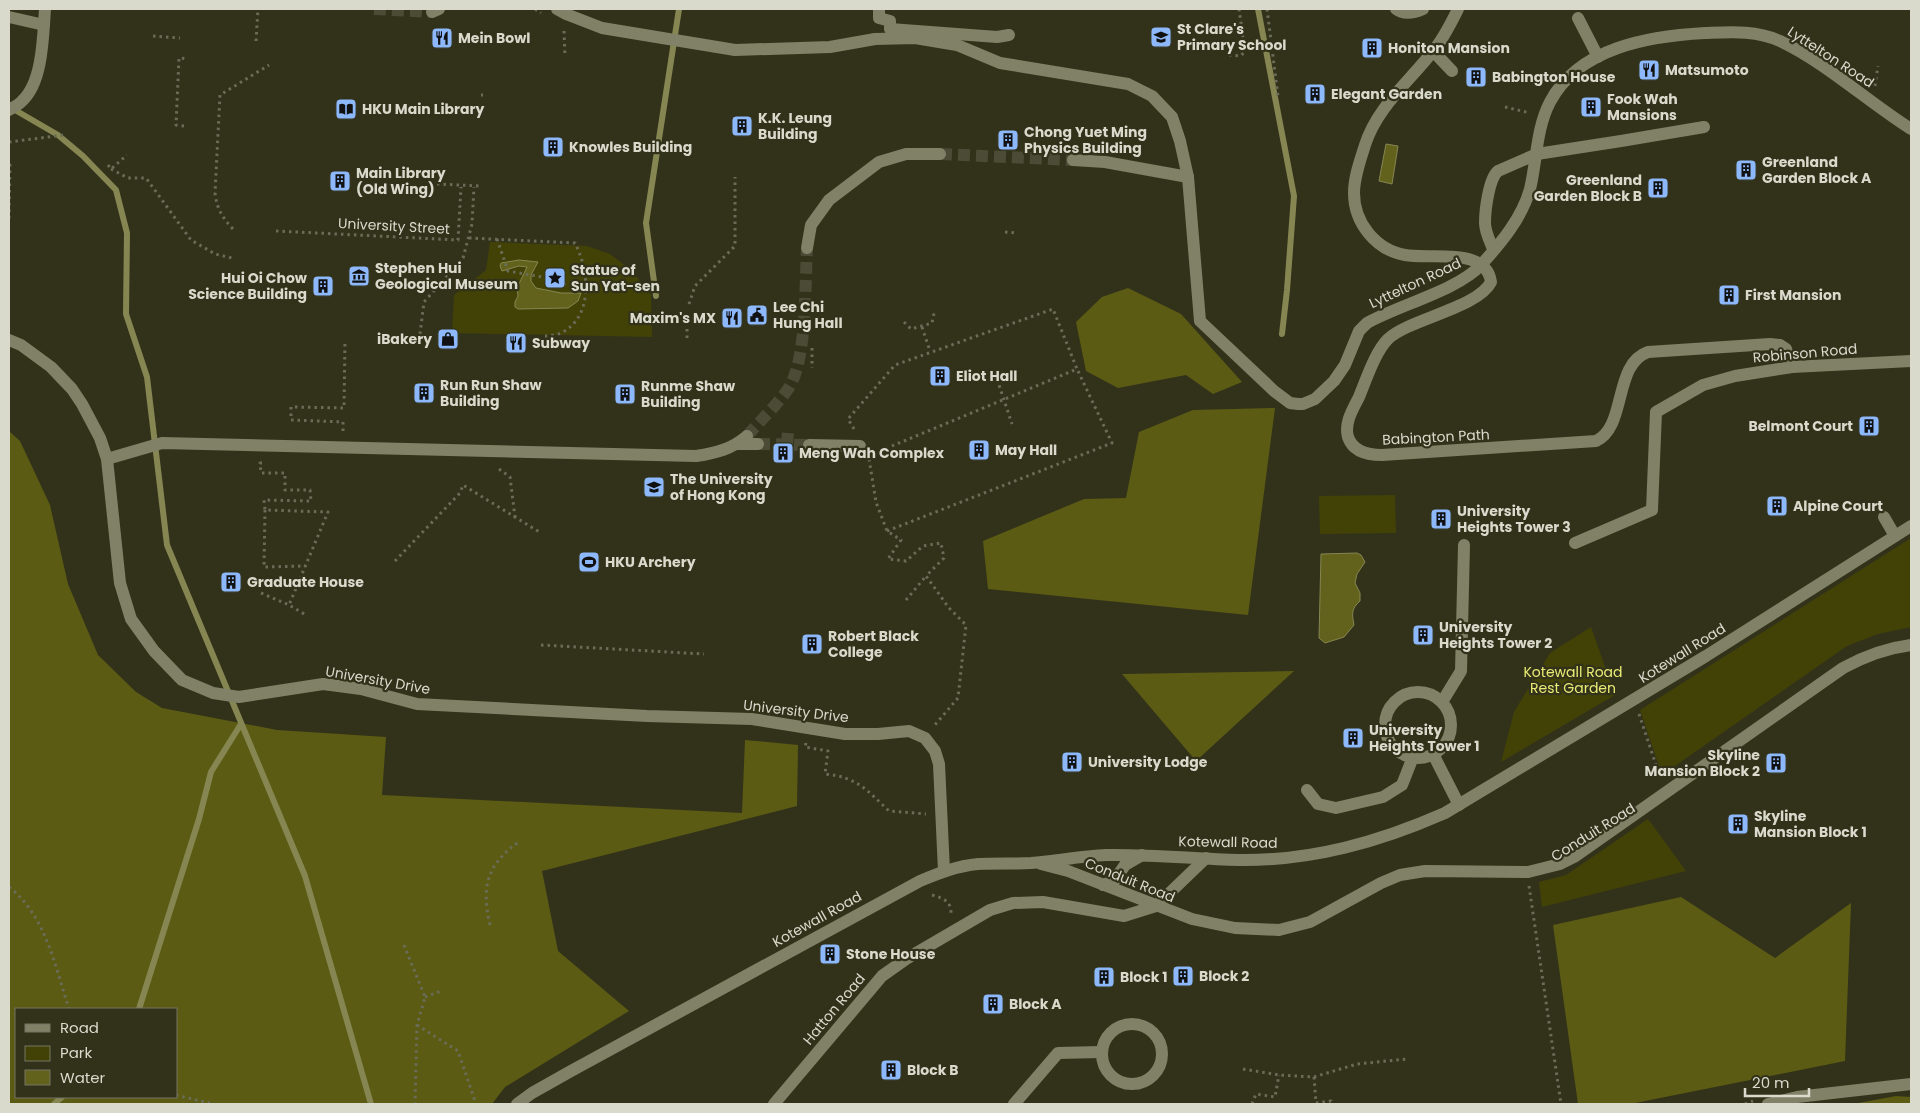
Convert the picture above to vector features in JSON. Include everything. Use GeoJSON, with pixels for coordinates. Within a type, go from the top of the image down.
{"type":"FeatureCollection","features":[{"type":"Feature","properties":{"kind":"street"},"geometry":{"type":"LineString","coordinates":[[9,110],[22,102],[33,86],[40,66],[45,9]]}},
{"type":"Feature","properties":{"kind":"street"},"geometry":{"type":"LineString","coordinates":[[556,9],[602,28],[721,48],[756,50],[830,47],[876,39],[915,38],[957,45],[1000,63],[1128,84],[1152,96],[1172,117],[1188,177],[1105,162],[1074,160]]}},
{"type":"Feature","properties":{"kind":"street"},"geometry":{"type":"LineString","coordinates":[[880,9],[879,18],[890,21],[890,29],[997,37],[1009,35]]}},
{"type":"Feature","properties":{"kind":"street"},"geometry":{"type":"LineString","coordinates":[[1396,9],[1405,13],[1422,9]]}},
{"type":"Feature","properties":{"kind":"street"},"geometry":{"type":"LineString","coordinates":[[1458,9],[1446,33],[1433,51],[1384,108],[1372,126],[1357,174],[1354,202],[1364,228],[1379,244],[1388,250],[1416,257],[1461,257],[1481,265]]}},
{"type":"Feature","properties":{"kind":"street"},"geometry":{"type":"LineString","coordinates":[[9,17],[44,25]]}},
{"type":"Feature","properties":{"kind":"street"},"geometry":{"type":"LineString","coordinates":[[1578,18],[1598,57]]}},
{"type":"Feature","properties":{"kind":"street","name":"Lyttelton Road"},"geometry":{"type":"LineString","coordinates":[[1188,177],[1200,321],[1274,391],[1290,403],[1303,404],[1309,402],[1327,388],[1345,365],[1359,332],[1367,323],[1466,278],[1481,265],[1514,224],[1521,212],[1530,189],[1544,116],[1558,89],[1568,77],[1598,57],[1638,41],[1658,37],[1729,32],[1757,33],[1780,41],[1805,55],[1911,129]]}},
{"type":"Feature","properties":{"kind":"street"},"geometry":{"type":"LineString","coordinates":[[1433,51],[1452,72]]}},
{"type":"Feature","properties":{"kind":"street"},"geometry":{"type":"LineString","coordinates":[[1493,249],[1485,223],[1492,178],[1498,171],[1537,154],[1621,142],[1704,127]]}},
{"type":"Feature","properties":{"kind":"street"},"geometry":{"type":"LineString","coordinates":[[807,248],[811,225],[829,200],[879,162],[906,154],[940,154]]}},
{"type":"Feature","properties":{"kind":"street","name":"Babington Path"},"geometry":{"type":"LineString","coordinates":[[1481,265],[1488,272],[1491,282],[1485,290],[1452,309],[1396,333],[1383,345],[1347,425],[1348,436],[1354,448],[1359,452],[1382,455],[1596,441],[1602,438],[1609,429],[1623,386],[1633,365],[1643,354],[1648,352],[1770,344],[1780,345],[1786,349],[1792,367]]}},
{"type":"Feature","properties":{"kind":"street","name":"University Drive"},"geometry":{"type":"LineString","coordinates":[[9,340],[20,345],[50,367],[72,389],[100,438],[107,459],[120,583],[131,619],[154,651],[182,680],[213,693],[239,697],[323,684],[361,689],[417,704],[647,716],[752,719],[845,734],[909,732],[925,738]]}},
{"type":"Feature","properties":{"kind":"street","name":"Robinson Road"},"geometry":{"type":"LineString","coordinates":[[1575,543],[1652,510],[1656,412],[1703,385],[1735,376],[1792,367],[1911,360]]}},
{"type":"Feature","properties":{"kind":"street"},"geometry":{"type":"LineString","coordinates":[[107,459],[162,444],[696,456],[719,452],[743,440],[758,444]]}},
{"type":"Feature","properties":{"kind":"street"},"geometry":{"type":"LineString","coordinates":[[809,445],[860,446]]}},
{"type":"Feature","properties":{"kind":"street"},"geometry":{"type":"LineString","coordinates":[[1884,517],[1895,536]]}},
{"type":"Feature","properties":{"kind":"street","name":"Kotewall Road"},"geometry":{"type":"LineString","coordinates":[[517,1104],[532,1093],[580,1066],[920,880],[944,871],[975,864],[1032,863],[1080,856],[1142,855],[1265,859],[1325,853],[1357,846],[1436,817],[1641,696],[1911,526]]}},
{"type":"Feature","properties":{"kind":"street"},"geometry":{"type":"LineString","coordinates":[[1442,702],[1461,671],[1464,545]]}},
{"type":"Feature","properties":{"kind":"street","name":"Conduit Road"},"geometry":{"type":"LineString","coordinates":[[1032,863],[1068,871],[1156,906],[1210,924],[1235,928],[1279,930],[1310,922],[1381,883],[1411,872],[1528,872],[1560,864],[1574,857],[1843,668],[1861,658],[1885,650],[1911,645]]}},
{"type":"Feature","properties":{"kind":"street"},"geometry":{"type":"LineString","coordinates":[[1414,693],[1428,694],[1442,702],[1448,710],[1451,730],[1447,740],[1433,754],[1413,757],[1399,751],[1389,740],[1386,720],[1389,710],[1395,702],[1404,696],[1414,693]]}},
{"type":"Feature","properties":{"kind":"street"},"geometry":{"type":"LineString","coordinates":[[925,738],[935,751],[939,764],[944,871]]}},
{"type":"Feature","properties":{"kind":"street"},"geometry":{"type":"LineString","coordinates":[[1433,754],[1459,805]]}},
{"type":"Feature","properties":{"kind":"street"},"geometry":{"type":"LineString","coordinates":[[1307,790],[1318,804],[1336,808],[1382,797],[1402,785],[1413,757]]}},
{"type":"Feature","properties":{"kind":"street"},"geometry":{"type":"LineString","coordinates":[[1103,885],[1114,881],[1125,865],[1142,855]]}},
{"type":"Feature","properties":{"kind":"street"},"geometry":{"type":"LineString","coordinates":[[1156,906],[1206,858]]}},
{"type":"Feature","properties":{"kind":"street","name":"Hatton Road"},"geometry":{"type":"LineString","coordinates":[[774,1104],[882,976],[906,959],[990,910],[1012,903],[1044,902],[1124,916],[1156,906]]}},
{"type":"Feature","properties":{"kind":"street"},"geometry":{"type":"LineString","coordinates":[[1126,1024],[1136,1024],[1145,1027],[1159,1041],[1162,1051],[1158,1070],[1147,1080],[1132,1084],[1114,1078],[1107,1071],[1102,1062],[1102,1052],[1104,1042],[1109,1034],[1116,1028],[1126,1024]]}},
{"type":"Feature","properties":{"kind":"street"},"geometry":{"type":"LineString","coordinates":[[1014,1104],[1058,1053],[1102,1052]]}},
{"type":"Feature","properties":{"kind":"street"},"geometry":{"type":"LineString","coordinates":[[1768,1104],[1806,1096],[1911,1084]]}},
{"type":"Feature","properties":{"kind":"path"},"geometry":{"type":"LineString","coordinates":[[256,41],[258,9]]}},
{"type":"Feature","properties":{"kind":"path"},"geometry":{"type":"LineString","coordinates":[[1230,55],[1240,56],[1245,52],[1238,9]]}},
{"type":"Feature","properties":{"kind":"path"},"geometry":{"type":"LineString","coordinates":[[1267,9],[1278,96]]}},
{"type":"Feature","properties":{"kind":"path"},"geometry":{"type":"LineString","coordinates":[[564,31],[565,56]]}},
{"type":"Feature","properties":{"kind":"path"},"geometry":{"type":"LineString","coordinates":[[153,36],[180,38]]}},
{"type":"Feature","properties":{"kind":"path"},"geometry":{"type":"LineString","coordinates":[[184,126],[176,125],[180,58],[188,58]]}},
{"type":"Feature","properties":{"kind":"path"},"geometry":{"type":"LineString","coordinates":[[233,229],[222,217],[217,207],[215,193],[220,95],[269,65]]}},
{"type":"Feature","properties":{"kind":"path"},"geometry":{"type":"LineString","coordinates":[[1877,82],[1878,66]]}},
{"type":"Feature","properties":{"kind":"path"},"geometry":{"type":"LineString","coordinates":[[1527,122],[1533,106]]}},
{"type":"Feature","properties":{"kind":"path"},"geometry":{"type":"LineString","coordinates":[[1505,107],[1523,111]]}},
{"type":"Feature","properties":{"kind":"path"},"geometry":{"type":"LineString","coordinates":[[9,142],[64,135]]}},
{"type":"Feature","properties":{"kind":"path"},"geometry":{"type":"LineString","coordinates":[[111,169],[127,155]]}},
{"type":"Feature","properties":{"kind":"path"},"geometry":{"type":"LineString","coordinates":[[9,164],[9,217]]}},
{"type":"Feature","properties":{"kind":"path"},"geometry":{"type":"LineString","coordinates":[[108,165],[111,169],[128,178],[146,178],[190,240],[215,254],[232,258]]}},
{"type":"Feature","properties":{"kind":"path"},"geometry":{"type":"LineString","coordinates":[[690,304],[695,286],[735,246],[735,177]]}},
{"type":"Feature","properties":{"kind":"path"},"geometry":{"type":"LineString","coordinates":[[437,184],[480,186]]}},
{"type":"Feature","properties":{"kind":"path","name":"University Street"},"geometry":{"type":"LineString","coordinates":[[276,231],[458,240],[460,187]]}},
{"type":"Feature","properties":{"kind":"path"},"geometry":{"type":"LineString","coordinates":[[420,334],[424,302],[463,258],[472,224],[474,187]]}},
{"type":"Feature","properties":{"kind":"path"},"geometry":{"type":"LineString","coordinates":[[1005,232],[1016,234]]}},
{"type":"Feature","properties":{"kind":"path"},"geometry":{"type":"LineString","coordinates":[[469,238],[532,239],[575,243],[584,264],[586,286],[581,312],[572,325],[560,334],[545,336]]}},
{"type":"Feature","properties":{"kind":"path"},"geometry":{"type":"LineString","coordinates":[[497,239],[508,271],[533,275],[557,283],[586,286]]}},
{"type":"Feature","properties":{"kind":"path"},"geometry":{"type":"LineString","coordinates":[[860,446],[853,425],[848,419],[895,365],[930,351],[1053,309],[1077,369],[1112,443],[886,531]]}},
{"type":"Feature","properties":{"kind":"path"},"geometry":{"type":"LineString","coordinates":[[904,322],[911,329],[922,327],[932,323],[934,313]]}},
{"type":"Feature","properties":{"kind":"path"},"geometry":{"type":"LineString","coordinates":[[922,327],[930,351]]}},
{"type":"Feature","properties":{"kind":"path"},"geometry":{"type":"LineString","coordinates":[[687,329],[687,339]]}},
{"type":"Feature","properties":{"kind":"path"},"geometry":{"type":"LineString","coordinates":[[343,447],[343,422],[290,420],[291,407],[344,408],[345,340]]}},
{"type":"Feature","properties":{"kind":"path"},"geometry":{"type":"LineString","coordinates":[[812,348],[812,368]]}},
{"type":"Feature","properties":{"kind":"path"},"geometry":{"type":"LineString","coordinates":[[906,600],[944,558],[941,543],[923,546],[906,561],[888,559],[901,540],[886,531],[876,502],[868,456],[1077,369]]}},
{"type":"Feature","properties":{"kind":"path"},"geometry":{"type":"LineString","coordinates":[[995,374],[1012,424]]}},
{"type":"Feature","properties":{"kind":"path"},"geometry":{"type":"LineString","coordinates":[[267,463],[260,463],[261,473],[285,473],[285,490],[310,490],[311,501],[264,500],[264,567],[305,566]]}},
{"type":"Feature","properties":{"kind":"path"},"geometry":{"type":"LineString","coordinates":[[496,466],[510,477],[515,517]]}},
{"type":"Feature","properties":{"kind":"path"},"geometry":{"type":"LineString","coordinates":[[395,561],[460,493],[464,485],[541,533]]}},
{"type":"Feature","properties":{"kind":"path"},"geometry":{"type":"LineString","coordinates":[[265,510],[328,512],[289,606]]}},
{"type":"Feature","properties":{"kind":"path"},"geometry":{"type":"LineString","coordinates":[[925,738],[958,698],[966,625],[949,608],[926,576]]}},
{"type":"Feature","properties":{"kind":"path"},"geometry":{"type":"LineString","coordinates":[[261,593],[306,615]]}},
{"type":"Feature","properties":{"kind":"path"},"geometry":{"type":"LineString","coordinates":[[541,645],[704,654]]}},
{"type":"Feature","properties":{"kind":"path"},"geometry":{"type":"LineString","coordinates":[[1641,696],[1648,707],[1639,712],[1662,782],[1666,778]]}},
{"type":"Feature","properties":{"kind":"path"},"geometry":{"type":"LineString","coordinates":[[807,728],[805,747],[828,751],[825,774],[842,776],[862,785],[889,811],[942,815]]}},
{"type":"Feature","properties":{"kind":"path"},"geometry":{"type":"LineString","coordinates":[[490,925],[486,889],[492,868],[506,851],[520,841]]}},
{"type":"Feature","properties":{"kind":"path"},"geometry":{"type":"LineString","coordinates":[[1528,878],[1561,1104]]}},
{"type":"Feature","properties":{"kind":"path"},"geometry":{"type":"LineString","coordinates":[[9,887],[26,902],[35,915],[69,1008]]}},
{"type":"Feature","properties":{"kind":"path"},"geometry":{"type":"LineString","coordinates":[[929,892],[946,900],[950,906],[951,913]]}},
{"type":"Feature","properties":{"kind":"path"},"geometry":{"type":"LineString","coordinates":[[404,945],[425,997],[417,1025],[415,1104]]}},
{"type":"Feature","properties":{"kind":"path"},"geometry":{"type":"LineString","coordinates":[[425,997],[441,992]]}},
{"type":"Feature","properties":{"kind":"path"},"geometry":{"type":"LineString","coordinates":[[417,1025],[458,1051],[476,1104]]}},
{"type":"Feature","properties":{"kind":"path"},"geometry":{"type":"LineString","coordinates":[[1243,1069],[1279,1076],[1314,1077],[1357,1064],[1407,1059]]}},
{"type":"Feature","properties":{"kind":"path"},"geometry":{"type":"LineString","coordinates":[[1252,1104],[1256,1094],[1275,1098],[1279,1076]]}},
{"type":"Feature","properties":{"kind":"path"},"geometry":{"type":"LineString","coordinates":[[1314,1077],[1316,1103],[1331,1101],[1332,1104]]}},
{"type":"Feature","properties":{"kind":"path"},"geometry":{"type":"LineString","coordinates":[[178,1095],[213,1104]]}},
{"type":"Feature","properties":{"kind":"green space"},"geometry":{"type":"Polygon","coordinates":[[[490,242],[587,246],[610,254],[632,271],[651,295],[652,337],[452,333],[454,295],[486,270],[490,242]]]}},
{"type":"Feature","properties":{"kind":"green space"},"geometry":{"type":"Polygon","coordinates":[[[1395,495],[1396,533],[1320,534],[1319,496],[1395,495]]]}},
{"type":"Feature","properties":{"kind":"green space"},"geometry":{"type":"Polygon","coordinates":[[[1911,538],[1911,627],[1878,634],[1847,646],[1662,775],[1640,710],[1911,538]]]}},
{"type":"Feature","properties":{"kind":"green space","name":"Kotewall Road Rest Garden"},"geometry":{"type":"Polygon","coordinates":[[[1591,627],[1615,695],[1501,762],[1514,712],[1550,653],[1591,627]]]}},
{"type":"Feature","properties":{"kind":"green space"},"geometry":{"type":"Polygon","coordinates":[[[1648,819],[1686,871],[1542,907],[1539,882],[1566,875],[1648,819]]]}},
{"type":"Feature","properties":{"kind":"shaded area"},"geometry":{"type":"Polygon","coordinates":[[[1128,288],[1181,314],[1242,382],[1213,394],[1186,375],[1118,388],[1086,371],[1076,322],[1102,297],[1128,288]]]}},
{"type":"Feature","properties":{"kind":"shaded area"},"geometry":{"type":"Polygon","coordinates":[[[1275,408],[1248,615],[988,589],[983,541],[1084,499],[1126,498],[1139,432],[1193,410],[1275,408]]]}},
{"type":"Feature","properties":{"kind":"shaded area"},"geometry":{"type":"Polygon","coordinates":[[[9,431],[20,441],[50,505],[68,584],[98,655],[136,692],[162,708],[277,730],[386,737],[382,795],[742,813],[745,740],[798,745],[797,806],[542,871],[558,951],[629,1011],[505,1087],[492,1104],[9,1104],[9,431]]]}},
{"type":"Feature","properties":{"kind":"shaded area"},"geometry":{"type":"Polygon","coordinates":[[[1294,671],[1196,761],[1122,674],[1294,671]]]}},
{"type":"Feature","properties":{"kind":"shaded area"},"geometry":{"type":"Polygon","coordinates":[[[1681,897],[1775,958],[1851,903],[1845,1061],[1630,1104],[1578,1104],[1553,925],[1681,897]]]}},
{"type":"Feature","properties":{"kind":"shaded area"},"geometry":{"type":"Polygon","coordinates":[[[1896,1096],[1911,1097],[1911,1104],[1853,1104],[1896,1096]]]}},
{"type":"Feature","properties":{"kind":"water"},"geometry":{"type":"Polygon","coordinates":[[[1386,144],[1398,146],[1392,184],[1379,181],[1386,144]]]}},
{"type":"Feature","properties":{"kind":"water"},"geometry":{"type":"Polygon","coordinates":[[[519,260],[538,262],[531,275],[531,281],[536,288],[561,293],[581,293],[578,301],[568,308],[518,309],[515,307],[518,296],[517,288],[527,267],[519,266],[502,271],[500,266],[501,263],[519,260]]]}},
{"type":"Feature","properties":{"kind":"water"},"geometry":{"type":"Polygon","coordinates":[[[1357,553],[1361,555],[1365,562],[1357,574],[1355,583],[1360,593],[1360,601],[1353,612],[1354,625],[1344,637],[1325,643],[1319,638],[1321,554],[1357,553]]]}},
{"type":"Feature","properties":{"kind":"waterway"},"geometry":{"type":"LineString","coordinates":[[656,296],[646,223],[679,9]]}},
{"type":"Feature","properties":{"kind":"waterway"},"geometry":{"type":"LineString","coordinates":[[1258,9],[1294,196],[1282,334]]}},
{"type":"Feature","properties":{"kind":"waterway"},"geometry":{"type":"LineString","coordinates":[[15,110],[58,135],[83,156],[116,190],[127,233],[126,314],[147,377],[167,545],[305,876],[371,1104]]}},
{"type":"Feature","properties":{"kind":"waterway"},"geometry":{"type":"LineString","coordinates":[[139,1008],[199,819],[211,772],[241,724]]}},
{"type":"Feature","properties":{"kind":"waterway"},"geometry":{"type":"LineString","coordinates":[[54,1104],[61,1098]]}},
{"type":"Feature","properties":{"kind":"tunnel"},"geometry":{"type":"LineString","coordinates":[[374,9],[432,12]]}},
{"type":"Feature","properties":{"kind":"tunnel"},"geometry":{"type":"LineString","coordinates":[[940,154],[1073,160]]}},
{"type":"Feature","properties":{"kind":"tunnel"},"geometry":{"type":"LineString","coordinates":[[747,436],[776,405],[790,386],[796,373],[800,357],[804,319],[807,248]]}},
{"type":"Feature","properties":{"kind":"tunnel"},"geometry":{"type":"LineString","coordinates":[[787,445],[788,431]]}},
{"type":"Feature","properties":{"kind":"tunnel"},"geometry":{"type":"LineString","coordinates":[[758,444],[809,445]]}},
{"type":"Feature","properties":{"kind":"place","name":"St Clare's Primary School"},"geometry":{"type":"Point","coordinates":[1161,37]}},
{"type":"Feature","properties":{"kind":"place","name":"Mein Bowl"},"geometry":{"type":"Point","coordinates":[442,38]}},
{"type":"Feature","properties":{"kind":"place","name":"Honiton Mansion"},"geometry":{"type":"Point","coordinates":[1372,48]}},
{"type":"Feature","properties":{"kind":"place","name":"Matsumoto"},"geometry":{"type":"Point","coordinates":[1649,70]}},
{"type":"Feature","properties":{"kind":"place","name":"Babington House"},"geometry":{"type":"Point","coordinates":[1476,77]}},
{"type":"Feature","properties":{"kind":"place","name":"Elegant Garden"},"geometry":{"type":"Point","coordinates":[1315,94]}},
{"type":"Feature","properties":{"kind":"place","name":"Fook Wah Mansions"},"geometry":{"type":"Point","coordinates":[1591,107]}},
{"type":"Feature","properties":{"kind":"place","name":"HKU Main Library"},"geometry":{"type":"Point","coordinates":[346,109]}},
{"type":"Feature","properties":{"kind":"place","name":"K.K. Leung Building"},"geometry":{"type":"Point","coordinates":[742,126]}},
{"type":"Feature","properties":{"kind":"place","name":"Chong Yuet Ming Physics Building"},"geometry":{"type":"Point","coordinates":[1008,140]}},
{"type":"Feature","properties":{"kind":"place","name":"Knowles Building"},"geometry":{"type":"Point","coordinates":[553,147]}},
{"type":"Feature","properties":{"kind":"place","name":"Greenland Garden Block A"},"geometry":{"type":"Point","coordinates":[1746,170]}},
{"type":"Feature","properties":{"kind":"place","name":"Main Library (Old Wing)"},"geometry":{"type":"Point","coordinates":[340,181]}},
{"type":"Feature","properties":{"kind":"place","name":"Greenland Garden Block B"},"geometry":{"type":"Point","coordinates":[1658,188]}},
{"type":"Feature","properties":{"kind":"place","name":"Stephen Hui Geological Museum"},"geometry":{"type":"Point","coordinates":[359,276]}},
{"type":"Feature","properties":{"kind":"place","name":"Statue of Sun Yat-sen"},"geometry":{"type":"Point","coordinates":[555,278]}},
{"type":"Feature","properties":{"kind":"place","name":"Hui Oi Chow Science Building"},"geometry":{"type":"Point","coordinates":[323,286]}},
{"type":"Feature","properties":{"kind":"place","name":"First Mansion"},"geometry":{"type":"Point","coordinates":[1729,295]}},
{"type":"Feature","properties":{"kind":"place","name":"Lee Chi Hung Hall"},"geometry":{"type":"Point","coordinates":[757,315]}},
{"type":"Feature","properties":{"kind":"place","name":"Maxim's MX"},"geometry":{"type":"Point","coordinates":[732,318]}},
{"type":"Feature","properties":{"kind":"place","name":"iBakery"},"geometry":{"type":"Point","coordinates":[448,339]}},
{"type":"Feature","properties":{"kind":"place","name":"Subway"},"geometry":{"type":"Point","coordinates":[516,343]}},
{"type":"Feature","properties":{"kind":"place","name":"Eliot Hall"},"geometry":{"type":"Point","coordinates":[940,376]}},
{"type":"Feature","properties":{"kind":"place","name":"Run Run Shaw Building"},"geometry":{"type":"Point","coordinates":[424,393]}},
{"type":"Feature","properties":{"kind":"place","name":"Runme Shaw Building"},"geometry":{"type":"Point","coordinates":[625,394]}},
{"type":"Feature","properties":{"kind":"place","name":"Belmont Court"},"geometry":{"type":"Point","coordinates":[1869,426]}},
{"type":"Feature","properties":{"kind":"place","name":"May Hall"},"geometry":{"type":"Point","coordinates":[979,450]}},
{"type":"Feature","properties":{"kind":"place","name":"Meng Wah Complex"},"geometry":{"type":"Point","coordinates":[783,453]}},
{"type":"Feature","properties":{"kind":"place","name":"The University of Hong Kong"},"geometry":{"type":"Point","coordinates":[654,487]}},
{"type":"Feature","properties":{"kind":"place","name":"Alpine Court"},"geometry":{"type":"Point","coordinates":[1777,506]}},
{"type":"Feature","properties":{"kind":"place","name":"University Heights Tower 3"},"geometry":{"type":"Point","coordinates":[1441,519]}},
{"type":"Feature","properties":{"kind":"place","name":"HKU Archery"},"geometry":{"type":"Point","coordinates":[589,562]}},
{"type":"Feature","properties":{"kind":"place","name":"Graduate House"},"geometry":{"type":"Point","coordinates":[231,582]}},
{"type":"Feature","properties":{"kind":"place","name":"University Heights Tower 2"},"geometry":{"type":"Point","coordinates":[1423,635]}},
{"type":"Feature","properties":{"kind":"place","name":"Robert Black College"},"geometry":{"type":"Point","coordinates":[812,644]}},
{"type":"Feature","properties":{"kind":"place","name":"University Heights Tower 1"},"geometry":{"type":"Point","coordinates":[1353,738]}},
{"type":"Feature","properties":{"kind":"place","name":"University Lodge"},"geometry":{"type":"Point","coordinates":[1072,762]}},
{"type":"Feature","properties":{"kind":"place","name":"Skyline Mansion Block 2"},"geometry":{"type":"Point","coordinates":[1776,763]}},
{"type":"Feature","properties":{"kind":"place","name":"Skyline Mansion Block 1"},"geometry":{"type":"Point","coordinates":[1738,824]}},
{"type":"Feature","properties":{"kind":"place","name":"Stone House"},"geometry":{"type":"Point","coordinates":[830,954]}},
{"type":"Feature","properties":{"kind":"place","name":"Block 2"},"geometry":{"type":"Point","coordinates":[1183,976]}},
{"type":"Feature","properties":{"kind":"place","name":"Block 1"},"geometry":{"type":"Point","coordinates":[1104,977]}},
{"type":"Feature","properties":{"kind":"place","name":"Block A"},"geometry":{"type":"Point","coordinates":[993,1004]}},
{"type":"Feature","properties":{"kind":"place","name":"Block B"},"geometry":{"type":"Point","coordinates":[891,1070]}}]}
